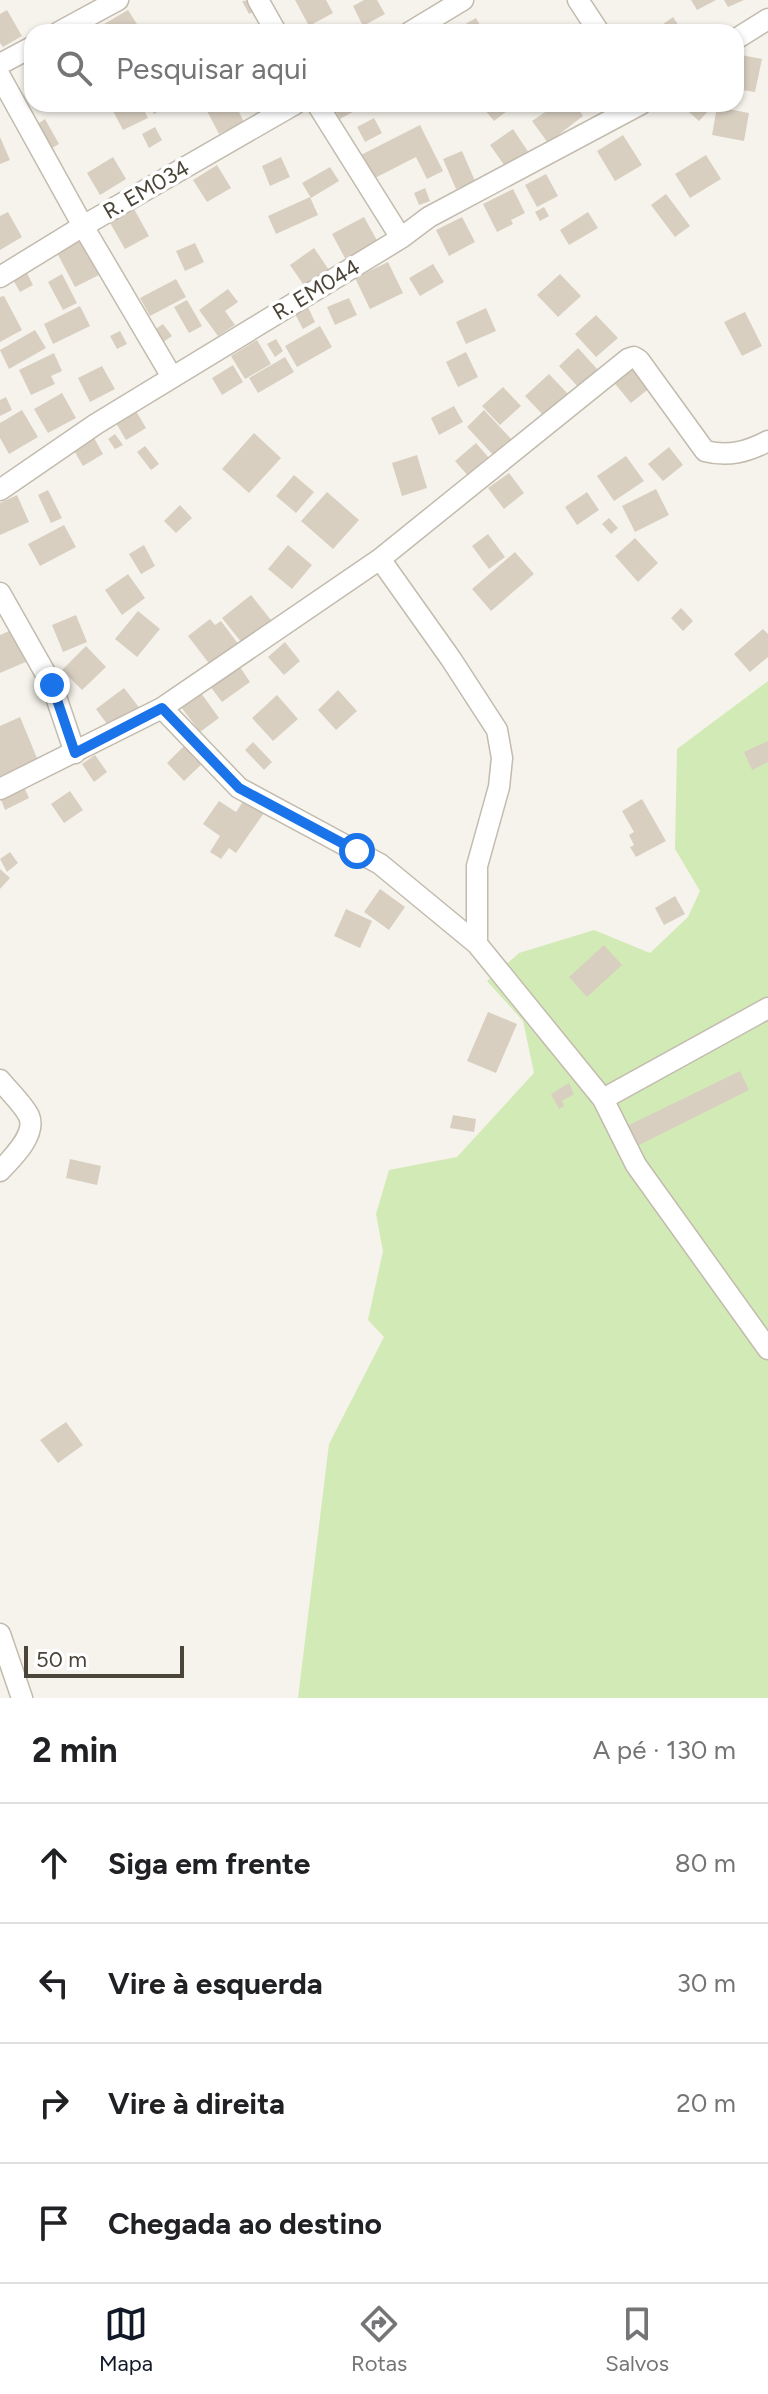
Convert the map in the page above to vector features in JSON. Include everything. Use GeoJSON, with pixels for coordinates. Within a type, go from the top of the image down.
{"type":"FeatureCollection","features":[{"type":"Feature","properties":{"kind":"street"},"geometry":{"type":"LineString","coordinates":[[74,24],[118,0]]}},
{"type":"Feature","properties":{"kind":"street"},"geometry":{"type":"LineString","coordinates":[[258,0],[272,24]]}},
{"type":"Feature","properties":{"kind":"street"},"geometry":{"type":"LineString","coordinates":[[423,24],[463,0]]}},
{"type":"Feature","properties":{"kind":"street"},"geometry":{"type":"LineString","coordinates":[[578,0],[594,24]]}},
{"type":"Feature","properties":{"kind":"street"},"geometry":{"type":"LineString","coordinates":[[744,34],[768,19]]}},
{"type":"Feature","properties":{"kind":"street"},"geometry":{"type":"LineString","coordinates":[[0,64],[24,51]]}},
{"type":"Feature","properties":{"kind":"street"},"geometry":{"type":"LineString","coordinates":[[0,76],[172,377]]}},
{"type":"Feature","properties":{"kind":"street","name":"R. EM034"},"geometry":{"type":"LineString","coordinates":[[0,277],[281,112]]}},
{"type":"Feature","properties":{"kind":"street"},"geometry":{"type":"LineString","coordinates":[[322,112],[401,238]]}},
{"type":"Feature","properties":{"kind":"street","name":"R. EM044"},"geometry":{"type":"LineString","coordinates":[[0,490],[96,424],[401,238],[429,217],[626,112]]}},
{"type":"Feature","properties":{"kind":"street"},"geometry":{"type":"LineString","coordinates":[[0,789],[162,708],[380,559],[628,359],[634,357],[639,360],[705,451],[723,456],[743,452],[768,441]]}},
{"type":"Feature","properties":{"kind":"street"},"geometry":{"type":"LineString","coordinates":[[380,559],[497,730],[502,758],[499,787],[477,866],[477,944]]}},
{"type":"Feature","properties":{"kind":"street"},"geometry":{"type":"LineString","coordinates":[[0,593],[52,685],[75,753]]}},
{"type":"Feature","properties":{"kind":"street"},"geometry":{"type":"LineString","coordinates":[[162,708],[239,788],[380,864],[477,944],[603,1099],[636,1165],[768,1349]]}},
{"type":"Feature","properties":{"kind":"street"},"geometry":{"type":"LineString","coordinates":[[603,1099],[768,1008]]}},
{"type":"Feature","properties":{"kind":"street"},"geometry":{"type":"LineString","coordinates":[[0,1080],[29,1116],[30,1126],[24,1143],[0,1171]]}},
{"type":"Feature","properties":{"kind":"street"},"geometry":{"type":"LineString","coordinates":[[0,1634],[22,1698]]}},
{"type":"Feature","properties":{"kind":"green space"},"geometry":{"type":"Polygon","coordinates":[[[768,681],[768,1698],[298,1698],[329,1444],[384,1337],[368,1320],[383,1251],[376,1214],[389,1170],[457,1157],[534,1073],[523,1021],[487,981],[519,953],[594,930],[650,953],[688,917],[700,891],[675,849],[677,749],[768,681]]]}},
{"type":"Feature","properties":{"kind":"building"},"geometry":{"type":"Polygon","coordinates":[[[254,0],[259,9],[249,14],[242,1],[254,0]]]}},
{"type":"Feature","properties":{"kind":"building"},"geometry":{"type":"Polygon","coordinates":[[[295,0],[326,0],[333,13],[308,24],[295,0]]]}},
{"type":"Feature","properties":{"kind":"building"},"geometry":{"type":"Polygon","coordinates":[[[364,0],[377,0],[385,14],[362,24],[353,6],[364,0]]]}},
{"type":"Feature","properties":{"kind":"building"},"geometry":{"type":"Polygon","coordinates":[[[691,0],[716,0],[697,10],[691,0]]]}},
{"type":"Feature","properties":{"kind":"building"},"geometry":{"type":"Polygon","coordinates":[[[724,0],[744,0],[728,7],[724,0]]]}},
{"type":"Feature","properties":{"kind":"building"},"geometry":{"type":"Polygon","coordinates":[[[7,10],[22,36],[3,47],[0,43],[0,14],[7,10]]]}},
{"type":"Feature","properties":{"kind":"building"},"geometry":{"type":"Polygon","coordinates":[[[128,10],[137,24],[104,24],[128,10]]]}},
{"type":"Feature","properties":{"kind":"building"},"geometry":{"type":"Polygon","coordinates":[[[673,17],[678,24],[663,24],[673,17]]]}},
{"type":"Feature","properties":{"kind":"building"},"geometry":{"type":"Polygon","coordinates":[[[476,18],[479,24],[465,24],[476,18]]]}},
{"type":"Feature","properties":{"kind":"building"},"geometry":{"type":"Polygon","coordinates":[[[744,56],[762,59],[755,92],[744,90],[744,56]]]}},
{"type":"Feature","properties":{"kind":"building"},"geometry":{"type":"Polygon","coordinates":[[[114,112],[145,112],[148,118],[123,130],[114,112]]]}},
{"type":"Feature","properties":{"kind":"building"},"geometry":{"type":"Polygon","coordinates":[[[208,112],[239,112],[244,122],[219,134],[208,112]]]}},
{"type":"Feature","properties":{"kind":"building"},"geometry":{"type":"Polygon","coordinates":[[[336,112],[353,112],[340,119],[336,112]]]}},
{"type":"Feature","properties":{"kind":"building"},"geometry":{"type":"Polygon","coordinates":[[[487,112],[506,112],[494,121],[487,112]]]}},
{"type":"Feature","properties":{"kind":"building"},"geometry":{"type":"Polygon","coordinates":[[[545,112],[580,112],[583,116],[548,143],[532,121],[545,112]]]}},
{"type":"Feature","properties":{"kind":"building"},"geometry":{"type":"Polygon","coordinates":[[[689,112],[707,112],[699,121],[689,112]]]}},
{"type":"Feature","properties":{"kind":"building"},"geometry":{"type":"Polygon","coordinates":[[[716,112],[749,113],[744,141],[712,135],[716,112]]]}},
{"type":"Feature","properties":{"kind":"building"},"geometry":{"type":"Polygon","coordinates":[[[374,118],[382,133],[365,142],[357,127],[374,118]]]}},
{"type":"Feature","properties":{"kind":"building"},"geometry":{"type":"Polygon","coordinates":[[[45,119],[59,144],[47,151],[33,127],[45,119]]]}},
{"type":"Feature","properties":{"kind":"building"},"geometry":{"type":"Polygon","coordinates":[[[420,125],[443,171],[427,179],[416,157],[373,179],[361,155],[420,125]]]}},
{"type":"Feature","properties":{"kind":"building"},"geometry":{"type":"Polygon","coordinates":[[[155,127],[162,140],[149,148],[142,134],[155,127]]]}},
{"type":"Feature","properties":{"kind":"building"},"geometry":{"type":"Polygon","coordinates":[[[513,129],[529,153],[507,169],[490,145],[513,129]]]}},
{"type":"Feature","properties":{"kind":"building"},"geometry":{"type":"Polygon","coordinates":[[[623,135],[642,165],[615,181],[597,151],[623,135]]]}},
{"type":"Feature","properties":{"kind":"building"},"geometry":{"type":"Polygon","coordinates":[[[0,137],[10,160],[0,164],[0,137]]]}},
{"type":"Feature","properties":{"kind":"building"},"geometry":{"type":"Polygon","coordinates":[[[462,151],[475,181],[456,189],[443,159],[462,151]]]}},
{"type":"Feature","properties":{"kind":"building"},"geometry":{"type":"Polygon","coordinates":[[[706,155],[721,179],[690,198],[675,174],[706,155]]]}},
{"type":"Feature","properties":{"kind":"building"},"geometry":{"type":"Polygon","coordinates":[[[113,157],[126,179],[100,195],[87,173],[113,157]]]}},
{"type":"Feature","properties":{"kind":"building"},"geometry":{"type":"Polygon","coordinates":[[[281,157],[290,177],[270,186],[262,166],[281,157]]]}},
{"type":"Feature","properties":{"kind":"building"},"geometry":{"type":"Polygon","coordinates":[[[217,165],[231,188],[207,202],[193,180],[217,165]]]}},
{"type":"Feature","properties":{"kind":"building"},"geometry":{"type":"Polygon","coordinates":[[[330,167],[339,181],[311,198],[302,183],[330,167]]]}},
{"type":"Feature","properties":{"kind":"building"},"geometry":{"type":"Polygon","coordinates":[[[546,174],[558,196],[537,207],[525,185],[546,174]]]}},
{"type":"Feature","properties":{"kind":"building"},"geometry":{"type":"Polygon","coordinates":[[[425,188],[430,201],[419,205],[414,193],[425,188]]]}},
{"type":"Feature","properties":{"kind":"building"},"geometry":{"type":"Polygon","coordinates":[[[513,189],[525,213],[497,232],[483,204],[513,189]]]}},
{"type":"Feature","properties":{"kind":"building"},"geometry":{"type":"Polygon","coordinates":[[[666,194],[690,226],[675,237],[651,205],[666,194]]]}},
{"type":"Feature","properties":{"kind":"building"},"geometry":{"type":"Polygon","coordinates":[[[310,197],[318,215],[276,234],[268,216],[310,197]]]}},
{"type":"Feature","properties":{"kind":"building"},"geometry":{"type":"Polygon","coordinates":[[[133,207],[149,236],[125,249],[109,221],[133,207]]]}},
{"type":"Feature","properties":{"kind":"building"},"geometry":{"type":"Polygon","coordinates":[[[544,207],[549,216],[540,221],[535,212],[544,207]]]}},
{"type":"Feature","properties":{"kind":"building"},"geometry":{"type":"Polygon","coordinates":[[[8,212],[22,237],[0,250],[0,216],[8,212]]]}},
{"type":"Feature","properties":{"kind":"building"},"geometry":{"type":"Polygon","coordinates":[[[588,212],[598,228],[569,245],[560,230],[588,212]]]}},
{"type":"Feature","properties":{"kind":"building"},"geometry":{"type":"Polygon","coordinates":[[[364,217],[379,244],[347,262],[332,234],[364,217]]]}},
{"type":"Feature","properties":{"kind":"building"},"geometry":{"type":"Polygon","coordinates":[[[462,217],[475,242],[449,256],[436,230],[462,217]]]}},
{"type":"Feature","properties":{"kind":"building"},"geometry":{"type":"Polygon","coordinates":[[[80,238],[99,275],[75,287],[56,251],[80,238]]]}},
{"type":"Feature","properties":{"kind":"building"},"geometry":{"type":"Polygon","coordinates":[[[195,243],[204,262],[185,271],[176,251],[195,243]]]}},
{"type":"Feature","properties":{"kind":"building"},"geometry":{"type":"Polygon","coordinates":[[[314,248],[329,270],[305,287],[290,265],[314,248]]]}},
{"type":"Feature","properties":{"kind":"building"},"geometry":{"type":"Polygon","coordinates":[[[388,262],[403,293],[370,309],[355,278],[388,262]]]}},
{"type":"Feature","properties":{"kind":"building"},"geometry":{"type":"Polygon","coordinates":[[[433,264],[444,282],[420,296],[409,278],[433,264]]]}},
{"type":"Feature","properties":{"kind":"building"},"geometry":{"type":"Polygon","coordinates":[[[26,271],[33,285],[20,292],[12,278],[26,271]]]}},
{"type":"Feature","properties":{"kind":"building"},"geometry":{"type":"Polygon","coordinates":[[[62,274],[77,303],[63,310],[48,282],[62,274]]]}},
{"type":"Feature","properties":{"kind":"building"},"geometry":{"type":"Polygon","coordinates":[[[560,274],[581,296],[558,317],[537,295],[560,274]]]}},
{"type":"Feature","properties":{"kind":"building"},"geometry":{"type":"Polygon","coordinates":[[[176,279],[186,297],[150,316],[140,298],[176,279]]]}},
{"type":"Feature","properties":{"kind":"building"},"geometry":{"type":"Polygon","coordinates":[[[228,289],[238,302],[225,311],[235,325],[218,336],[199,310],[228,289]]]}},
{"type":"Feature","properties":{"kind":"building"},"geometry":{"type":"Polygon","coordinates":[[[4,296],[22,330],[0,342],[0,297],[4,296]]]}},
{"type":"Feature","properties":{"kind":"building"},"geometry":{"type":"Polygon","coordinates":[[[349,298],[357,315],[335,325],[327,307],[349,298]]]}},
{"type":"Feature","properties":{"kind":"building"},"geometry":{"type":"Polygon","coordinates":[[[187,300],[202,326],[189,333],[174,307],[187,300]]]}},
{"type":"Feature","properties":{"kind":"building"},"geometry":{"type":"Polygon","coordinates":[[[80,306],[90,326],[53,344],[44,324],[80,306]]]}},
{"type":"Feature","properties":{"kind":"building"},"geometry":{"type":"Polygon","coordinates":[[[308,307],[315,322],[303,329],[295,314],[308,307]]]}},
{"type":"Feature","properties":{"kind":"building"},"geometry":{"type":"Polygon","coordinates":[[[486,308],[496,331],[466,344],[456,322],[486,308]]]}},
{"type":"Feature","properties":{"kind":"building"},"geometry":{"type":"Polygon","coordinates":[[[745,312],[762,346],[742,356],[724,322],[745,312]]]}},
{"type":"Feature","properties":{"kind":"building"},"geometry":{"type":"Polygon","coordinates":[[[596,315],[618,338],[596,357],[575,334],[596,315]]]}},
{"type":"Feature","properties":{"kind":"building"},"geometry":{"type":"Polygon","coordinates":[[[163,324],[172,336],[162,343],[153,331],[163,324]]]}},
{"type":"Feature","properties":{"kind":"building"},"geometry":{"type":"Polygon","coordinates":[[[320,326],[332,347],[297,367],[285,346],[320,326]]]}},
{"type":"Feature","properties":{"kind":"building"},"geometry":{"type":"Polygon","coordinates":[[[35,330],[46,348],[9,369],[0,350],[35,330]]]}},
{"type":"Feature","properties":{"kind":"building"},"geometry":{"type":"Polygon","coordinates":[[[120,331],[127,344],[117,349],[110,336],[120,331]]]}},
{"type":"Feature","properties":{"kind":"building"},"geometry":{"type":"Polygon","coordinates":[[[276,339],[283,351],[275,357],[267,344],[276,339]]]}},
{"type":"Feature","properties":{"kind":"building"},"geometry":{"type":"Polygon","coordinates":[[[257,340],[271,364],[245,379],[231,356],[257,340]]]}},
{"type":"Feature","properties":{"kind":"building"},"geometry":{"type":"Polygon","coordinates":[[[578,348],[598,370],[579,388],[559,366],[578,348]]]}},
{"type":"Feature","properties":{"kind":"building"},"geometry":{"type":"Polygon","coordinates":[[[466,352],[478,377],[458,387],[446,362],[466,352]]]}},
{"type":"Feature","properties":{"kind":"building"},"geometry":{"type":"Polygon","coordinates":[[[54,353],[62,371],[51,376],[55,384],[31,395],[19,370],[54,353]]]}},
{"type":"Feature","properties":{"kind":"building"},"geometry":{"type":"Polygon","coordinates":[[[285,357],[294,372],[258,393],[249,378],[285,357]]]}},
{"type":"Feature","properties":{"kind":"building"},"geometry":{"type":"Polygon","coordinates":[[[631,362],[651,387],[631,403],[610,378],[631,362]]]}},
{"type":"Feature","properties":{"kind":"building"},"geometry":{"type":"Polygon","coordinates":[[[233,365],[243,382],[222,395],[212,378],[233,365]]]}},
{"type":"Feature","properties":{"kind":"building"},"geometry":{"type":"Polygon","coordinates":[[[102,366],[115,389],[90,402],[78,378],[102,366]]]}},
{"type":"Feature","properties":{"kind":"building"},"geometry":{"type":"Polygon","coordinates":[[[549,374],[568,394],[544,416],[525,396],[549,374]]]}},
{"type":"Feature","properties":{"kind":"building"},"geometry":{"type":"Polygon","coordinates":[[[503,387],[521,406],[500,425],[482,406],[503,387]]]}},
{"type":"Feature","properties":{"kind":"building"},"geometry":{"type":"Polygon","coordinates":[[[62,393],[76,418],[48,433],[34,409],[62,393]]]}},
{"type":"Feature","properties":{"kind":"building"},"geometry":{"type":"Polygon","coordinates":[[[6,397],[12,410],[0,416],[0,400],[6,397]]]}},
{"type":"Feature","properties":{"kind":"building"},"geometry":{"type":"Polygon","coordinates":[[[454,406],[463,422],[439,435],[431,418],[454,406]]]}},
{"type":"Feature","properties":{"kind":"building"},"geometry":{"type":"Polygon","coordinates":[[[22,410],[38,437],[9,454],[0,438],[0,423],[22,410]]]}},
{"type":"Feature","properties":{"kind":"building"},"geometry":{"type":"Polygon","coordinates":[[[484,410],[513,441],[495,457],[467,427],[484,410]]]}},
{"type":"Feature","properties":{"kind":"building"},"geometry":{"type":"Polygon","coordinates":[[[136,411],[146,428],[126,440],[116,423],[136,411]]]}},
{"type":"Feature","properties":{"kind":"building"},"geometry":{"type":"Polygon","coordinates":[[[254,433],[281,458],[249,493],[222,469],[254,433]]]}},
{"type":"Feature","properties":{"kind":"building"},"geometry":{"type":"Polygon","coordinates":[[[115,434],[123,445],[115,449],[108,439],[115,434]]]}},
{"type":"Feature","properties":{"kind":"building"},"geometry":{"type":"Polygon","coordinates":[[[93,436],[103,454],[83,466],[72,447],[93,436]]]}},
{"type":"Feature","properties":{"kind":"building"},"geometry":{"type":"Polygon","coordinates":[[[476,443],[490,459],[469,477],[455,461],[476,443]]]}},
{"type":"Feature","properties":{"kind":"building"},"geometry":{"type":"Polygon","coordinates":[[[145,446],[159,464],[151,470],[137,452],[145,446]]]}},
{"type":"Feature","properties":{"kind":"building"},"geometry":{"type":"Polygon","coordinates":[[[669,447],[683,465],[663,481],[648,464],[669,447]]]}},
{"type":"Feature","properties":{"kind":"building"},"geometry":{"type":"Polygon","coordinates":[[[417,455],[427,488],[402,496],[392,463],[417,455]]]}},
{"type":"Feature","properties":{"kind":"building"},"geometry":{"type":"Polygon","coordinates":[[[626,456],[644,481],[614,501],[597,476],[626,456]]]}},
{"type":"Feature","properties":{"kind":"building"},"geometry":{"type":"Polygon","coordinates":[[[509,473],[524,493],[504,509],[488,488],[509,473]]]}},
{"type":"Feature","properties":{"kind":"building"},"geometry":{"type":"Polygon","coordinates":[[[294,475],[314,492],[296,513],[276,496],[294,475]]]}},
{"type":"Feature","properties":{"kind":"building"},"geometry":{"type":"Polygon","coordinates":[[[656,489],[669,515],[635,532],[622,506],[656,489]]]}},
{"type":"Feature","properties":{"kind":"building"},"geometry":{"type":"Polygon","coordinates":[[[48,490],[62,518],[51,523],[38,495],[48,490]]]}},
{"type":"Feature","properties":{"kind":"building"},"geometry":{"type":"Polygon","coordinates":[[[327,492],[359,520],[333,549],[301,521],[327,492]]]}},
{"type":"Feature","properties":{"kind":"building"},"geometry":{"type":"Polygon","coordinates":[[[587,492],[599,510],[577,525],[565,507],[587,492]]]}},
{"type":"Feature","properties":{"kind":"building"},"geometry":{"type":"Polygon","coordinates":[[[17,495],[29,522],[0,535],[0,503],[17,495]]]}},
{"type":"Feature","properties":{"kind":"building"},"geometry":{"type":"Polygon","coordinates":[[[180,505],[192,518],[176,533],[164,521],[180,505]]]}},
{"type":"Feature","properties":{"kind":"building"},"geometry":{"type":"Polygon","coordinates":[[[609,518],[618,528],[611,534],[602,524],[609,518]]]}},
{"type":"Feature","properties":{"kind":"building"},"geometry":{"type":"Polygon","coordinates":[[[64,525],[76,547],[40,566],[28,544],[64,525]]]}},
{"type":"Feature","properties":{"kind":"building"},"geometry":{"type":"Polygon","coordinates":[[[488,534],[505,557],[489,569],[472,546],[488,534]]]}},
{"type":"Feature","properties":{"kind":"building"},"geometry":{"type":"Polygon","coordinates":[[[635,538],[658,563],[638,582],[615,556],[635,538]]]}},
{"type":"Feature","properties":{"kind":"building"},"geometry":{"type":"Polygon","coordinates":[[[144,545],[155,566],[141,574],[129,554],[144,545]]]}},
{"type":"Feature","properties":{"kind":"building"},"geometry":{"type":"Polygon","coordinates":[[[288,545],[312,565],[292,589],[268,569],[288,545]]]}},
{"type":"Feature","properties":{"kind":"building"},"geometry":{"type":"Polygon","coordinates":[[[515,552],[534,574],[491,611],[472,589],[515,552]]]}},
{"type":"Feature","properties":{"kind":"building"},"geometry":{"type":"Polygon","coordinates":[[[128,574],[145,598],[122,615],[105,590],[128,574]]]}},
{"type":"Feature","properties":{"kind":"building"},"geometry":{"type":"Polygon","coordinates":[[[251,595],[271,620],[242,643],[222,618],[251,595]]]}},
{"type":"Feature","properties":{"kind":"building"},"geometry":{"type":"Polygon","coordinates":[[[681,608],[693,621],[683,631],[671,618],[681,608]]]}},
{"type":"Feature","properties":{"kind":"building"},"geometry":{"type":"Polygon","coordinates":[[[138,611],[160,629],[137,657],[115,639],[138,611]]]}},
{"type":"Feature","properties":{"kind":"building"},"geometry":{"type":"Polygon","coordinates":[[[76,615],[87,642],[63,652],[52,625],[76,615]]]}},
{"type":"Feature","properties":{"kind":"building"},"geometry":{"type":"Polygon","coordinates":[[[210,619],[215,625],[221,621],[239,645],[211,666],[188,636],[210,619]]]}},
{"type":"Feature","properties":{"kind":"building"},"geometry":{"type":"Polygon","coordinates":[[[14,629],[28,661],[0,673],[0,635],[14,629]]]}},
{"type":"Feature","properties":{"kind":"building"},"geometry":{"type":"Polygon","coordinates":[[[763,629],[768,634],[768,657],[750,672],[734,654],[763,629]]]}},
{"type":"Feature","properties":{"kind":"building"},"geometry":{"type":"Polygon","coordinates":[[[285,642],[300,661],[284,675],[268,657],[285,642]]]}},
{"type":"Feature","properties":{"kind":"building"},"geometry":{"type":"Polygon","coordinates":[[[86,646],[106,667],[82,690],[62,670],[86,646]]]}},
{"type":"Feature","properties":{"kind":"building"},"geometry":{"type":"Polygon","coordinates":[[[238,664],[250,682],[222,702],[209,685],[238,664]]]}},
{"type":"Feature","properties":{"kind":"building"},"geometry":{"type":"Polygon","coordinates":[[[124,688],[141,710],[113,732],[96,709],[124,688]]]}},
{"type":"Feature","properties":{"kind":"building"},"geometry":{"type":"Polygon","coordinates":[[[338,690],[357,711],[336,730],[318,710],[338,690]]]}},
{"type":"Feature","properties":{"kind":"building"},"geometry":{"type":"Polygon","coordinates":[[[201,693],[219,718],[200,732],[181,707],[201,693]]]}},
{"type":"Feature","properties":{"kind":"building"},"geometry":{"type":"Polygon","coordinates":[[[277,695],[298,719],[273,741],[252,718],[277,695]]]}},
{"type":"Feature","properties":{"kind":"building"},"geometry":{"type":"Polygon","coordinates":[[[20,717],[39,763],[0,779],[0,726],[20,717]]]}},
{"type":"Feature","properties":{"kind":"building"},"geometry":{"type":"Polygon","coordinates":[[[768,741],[768,762],[752,770],[744,752],[768,741]]]}},
{"type":"Feature","properties":{"kind":"building"},"geometry":{"type":"Polygon","coordinates":[[[188,742],[206,760],[184,781],[167,763],[188,742]]]}},
{"type":"Feature","properties":{"kind":"building"},"geometry":{"type":"Polygon","coordinates":[[[253,742],[272,762],[264,770],[245,750],[253,742]]]}},
{"type":"Feature","properties":{"kind":"building"},"geometry":{"type":"Polygon","coordinates":[[[95,755],[107,772],[94,782],[82,764],[95,755]]]}},
{"type":"Feature","properties":{"kind":"building"},"geometry":{"type":"Polygon","coordinates":[[[23,785],[29,798],[5,810],[0,797],[23,785]]]}},
{"type":"Feature","properties":{"kind":"building"},"geometry":{"type":"Polygon","coordinates":[[[70,791],[83,810],[64,823],[51,804],[70,791]]]}},
{"type":"Feature","properties":{"kind":"building"},"geometry":{"type":"Polygon","coordinates":[[[246,797],[266,810],[236,853],[229,848],[221,859],[210,852],[220,836],[203,824],[219,801],[236,812],[246,797]]]}},
{"type":"Feature","properties":{"kind":"building"},"geometry":{"type":"Polygon","coordinates":[[[642,799],[666,841],[636,857],[630,847],[634,845],[629,835],[634,832],[622,811],[642,799]]]}},
{"type":"Feature","properties":{"kind":"building"},"geometry":{"type":"Polygon","coordinates":[[[10,852],[18,863],[7,872],[0,859],[10,852]]]}},
{"type":"Feature","properties":{"kind":"building"},"geometry":{"type":"Polygon","coordinates":[[[0,869],[10,878],[0,889],[0,869]]]}},
{"type":"Feature","properties":{"kind":"building"},"geometry":{"type":"Polygon","coordinates":[[[380,889],[405,907],[389,930],[364,912],[380,889]]]}},
{"type":"Feature","properties":{"kind":"building"},"geometry":{"type":"Polygon","coordinates":[[[675,896],[685,914],[664,925],[655,908],[675,896]]]}},
{"type":"Feature","properties":{"kind":"building"},"geometry":{"type":"Polygon","coordinates":[[[346,909],[372,921],[360,948],[334,936],[346,909]]]}},
{"type":"Feature","properties":{"kind":"building"},"geometry":{"type":"Polygon","coordinates":[[[604,945],[622,965],[587,997],[569,977],[604,945]]]}},
{"type":"Feature","properties":{"kind":"building"},"geometry":{"type":"Polygon","coordinates":[[[488,1012],[517,1024],[496,1073],[467,1061],[488,1012]]]}},
{"type":"Feature","properties":{"kind":"building"},"geometry":{"type":"Polygon","coordinates":[[[740,1071],[749,1090],[637,1146],[627,1126],[740,1071]]]}},
{"type":"Feature","properties":{"kind":"building"},"geometry":{"type":"Polygon","coordinates":[[[569,1083],[574,1094],[562,1101],[564,1106],[559,1109],[551,1094],[569,1083]]]}},
{"type":"Feature","properties":{"kind":"building"},"geometry":{"type":"Polygon","coordinates":[[[453,1115],[476,1119],[474,1132],[450,1128],[453,1115]]]}},
{"type":"Feature","properties":{"kind":"building"},"geometry":{"type":"Polygon","coordinates":[[[70,1159],[101,1166],[97,1185],[66,1178],[70,1159]]]}},
{"type":"Feature","properties":{"kind":"building"},"geometry":{"type":"Polygon","coordinates":[[[66,1422],[83,1445],[58,1463],[40,1440],[66,1422]]]}},
{"type":"Feature","properties":{"kind":"route"},"geometry":{"type":"LineString","coordinates":[[52,685],[75,753],[162,708],[239,788],[357,851]]}}]}
